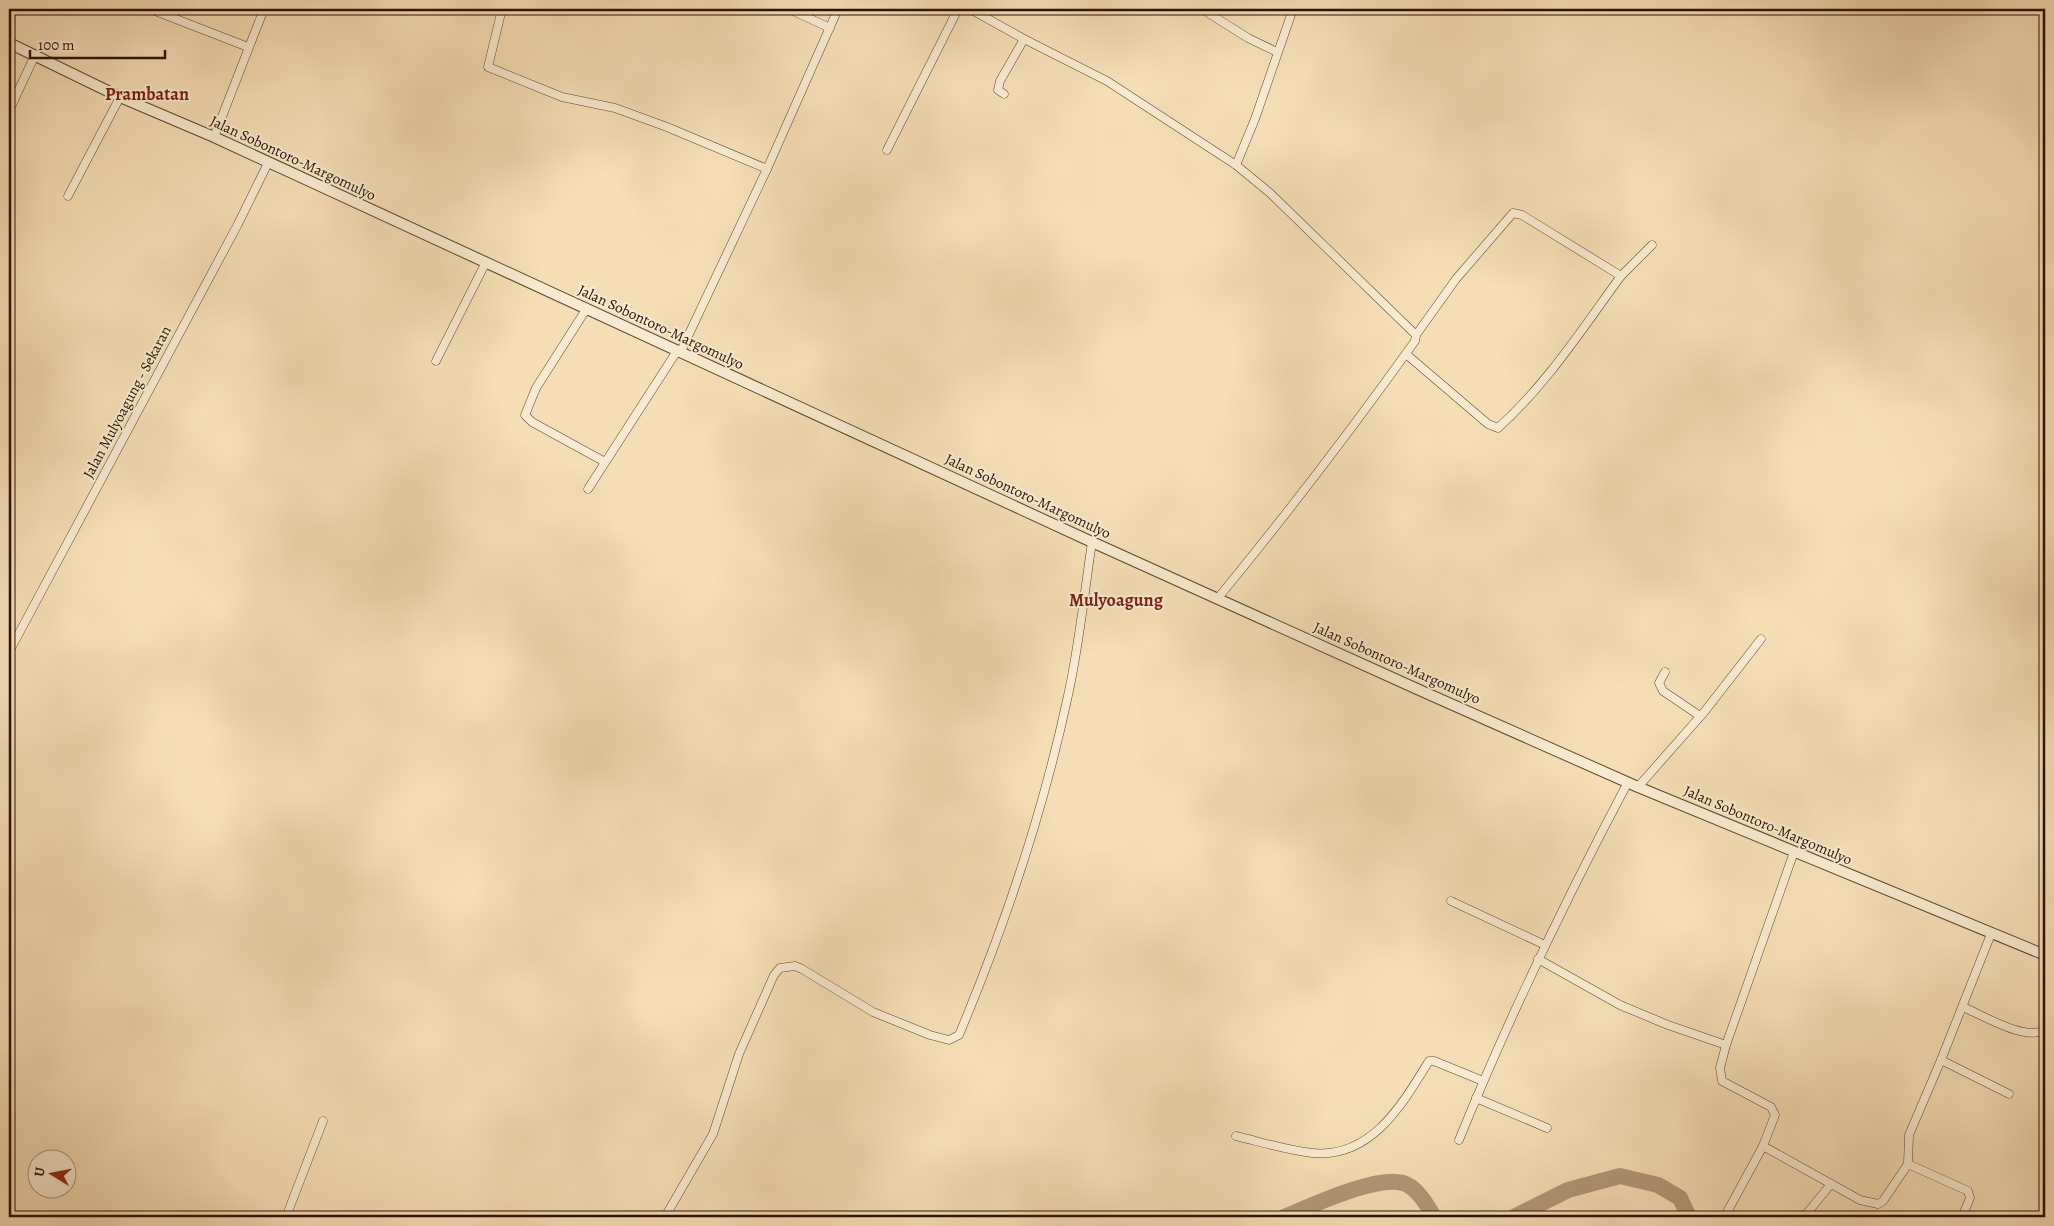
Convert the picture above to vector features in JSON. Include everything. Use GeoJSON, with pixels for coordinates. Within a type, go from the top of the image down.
{"type":"FeatureCollection","features":[{"type":"Feature","properties":{"kind":"street"},"geometry":{"type":"LineString","coordinates":[[152,9],[248,48]]}},
{"type":"Feature","properties":{"kind":"street"},"geometry":{"type":"LineString","coordinates":[[214,137],[264,9]]}},
{"type":"Feature","properties":{"kind":"street"},"geometry":{"type":"LineString","coordinates":[[502,9],[488,67],[562,97],[615,108],[767,169]]}},
{"type":"Feature","properties":{"kind":"street"},"geometry":{"type":"LineString","coordinates":[[789,9],[830,28]]}},
{"type":"Feature","properties":{"kind":"street"},"geometry":{"type":"LineString","coordinates":[[588,489],[679,352],[767,169],[838,9]]}},
{"type":"Feature","properties":{"kind":"street"},"geometry":{"type":"LineString","coordinates":[[887,150],[958,9]]}},
{"type":"Feature","properties":{"kind":"street"},"geometry":{"type":"LineString","coordinates":[[970,9],[1024,40],[1107,81],[1236,165],[1270,193],[1416,335]]}},
{"type":"Feature","properties":{"kind":"street"},"geometry":{"type":"LineString","coordinates":[[1202,9],[1248,38],[1277,52]]}},
{"type":"Feature","properties":{"kind":"street"},"geometry":{"type":"LineString","coordinates":[[1236,165],[1255,119],[1293,9]]}},
{"type":"Feature","properties":{"kind":"street"},"geometry":{"type":"LineString","coordinates":[[1004,94],[998,90],[1000,81],[1024,40]]}},
{"type":"Feature","properties":{"kind":"street","name":"Jalan Sobontoro-Margomulyo"},"geometry":{"type":"LineString","coordinates":[[9,43],[120,97],[214,137],[1092,542],[1426,693],[1638,787],[2045,955]]}},
{"type":"Feature","properties":{"kind":"street"},"geometry":{"type":"LineString","coordinates":[[9,111],[35,56]]}},
{"type":"Feature","properties":{"kind":"street"},"geometry":{"type":"LineString","coordinates":[[68,196],[120,97]]}},
{"type":"Feature","properties":{"kind":"street","name":"Jalan Mulyoagung - Sekaran"},"geometry":{"type":"LineString","coordinates":[[9,652],[238,224],[268,163]]}},
{"type":"Feature","properties":{"kind":"street"},"geometry":{"type":"LineString","coordinates":[[1218,598],[1281,521],[1406,354],[1415,341],[1416,335],[1456,279],[1513,213],[1522,216],[1621,276]]}},
{"type":"Feature","properties":{"kind":"street"},"geometry":{"type":"LineString","coordinates":[[1406,354],[1488,424],[1498,428],[1520,408],[1559,362],[1621,276],[1652,245]]}},
{"type":"Feature","properties":{"kind":"street"},"geometry":{"type":"LineString","coordinates":[[436,361],[486,262]]}},
{"type":"Feature","properties":{"kind":"street"},"geometry":{"type":"LineString","coordinates":[[587,308],[536,388],[524,415],[532,422],[605,462]]}},
{"type":"Feature","properties":{"kind":"street"},"geometry":{"type":"LineString","coordinates":[[665,1217],[713,1134],[742,1045],[774,975],[780,968],[795,966],[802,969],[867,1009],[921,1032],[950,1040],[959,1035],[1004,914],[1058,742],[1068,698],[1092,542]]}},
{"type":"Feature","properties":{"kind":"street"},"geometry":{"type":"LineString","coordinates":[[1638,787],[1700,716],[1761,639]]}},
{"type":"Feature","properties":{"kind":"street"},"geometry":{"type":"LineString","coordinates":[[1665,672],[1659,683],[1663,691],[1700,716]]}},
{"type":"Feature","properties":{"kind":"street"},"geometry":{"type":"LineString","coordinates":[[1459,1140],[1483,1081],[1538,959],[1628,782]]}},
{"type":"Feature","properties":{"kind":"street"},"geometry":{"type":"LineString","coordinates":[[1725,1216],[1763,1146],[1773,1122],[1774,1111],[1722,1081],[1720,1068],[1726,1045],[1794,852]]}},
{"type":"Feature","properties":{"kind":"street"},"geometry":{"type":"LineString","coordinates":[[1450,901],[1545,945]]}},
{"type":"Feature","properties":{"kind":"street"},"geometry":{"type":"LineString","coordinates":[[1763,1146],[1860,1200],[1878,1204],[1883,1201],[1908,1164],[1909,1135],[1963,1007],[1991,934]]}},
{"type":"Feature","properties":{"kind":"street"},"geometry":{"type":"LineString","coordinates":[[1538,959],[1620,1005],[1726,1045]]}},
{"type":"Feature","properties":{"kind":"street"},"geometry":{"type":"LineString","coordinates":[[1963,1007],[2024,1034],[2037,1034],[2045,1029]]}},
{"type":"Feature","properties":{"kind":"street"},"geometry":{"type":"LineString","coordinates":[[1941,1060],[2009,1094]]}},
{"type":"Feature","properties":{"kind":"street"},"geometry":{"type":"LineString","coordinates":[[1236,1136],[1312,1153],[1330,1152],[1355,1146],[1375,1135],[1402,1105],[1428,1061],[1434,1061],[1483,1081]]}},
{"type":"Feature","properties":{"kind":"street"},"geometry":{"type":"LineString","coordinates":[[1476,1098],[1547,1128]]}},
{"type":"Feature","properties":{"kind":"street"},"geometry":{"type":"LineString","coordinates":[[286,1217],[324,1121]]}},
{"type":"Feature","properties":{"kind":"street"},"geometry":{"type":"LineString","coordinates":[[1908,1164],[1968,1191],[1970,1198],[1962,1217]]}},
{"type":"Feature","properties":{"kind":"street"},"geometry":{"type":"LineString","coordinates":[[1804,1217],[1831,1184]]}},
{"type":"Feature","properties":{"kind":"waterway"},"geometry":{"type":"LineString","coordinates":[[1514,1217],[1568,1190],[1620,1176],[1658,1185],[1680,1198],[1689,1217]]}},
{"type":"Feature","properties":{"kind":"waterway"},"geometry":{"type":"LineString","coordinates":[[1284,1217],[1326,1199],[1361,1187],[1391,1182],[1403,1183],[1413,1188],[1434,1217]]}},
{"type":"Feature","properties":{"kind":"district","name":"Prambatan"},"geometry":{"type":"Point","coordinates":[147,94]}},
{"type":"Feature","properties":{"kind":"district","name":"Mulyoagung"},"geometry":{"type":"Point","coordinates":[1116,600]}}]}
